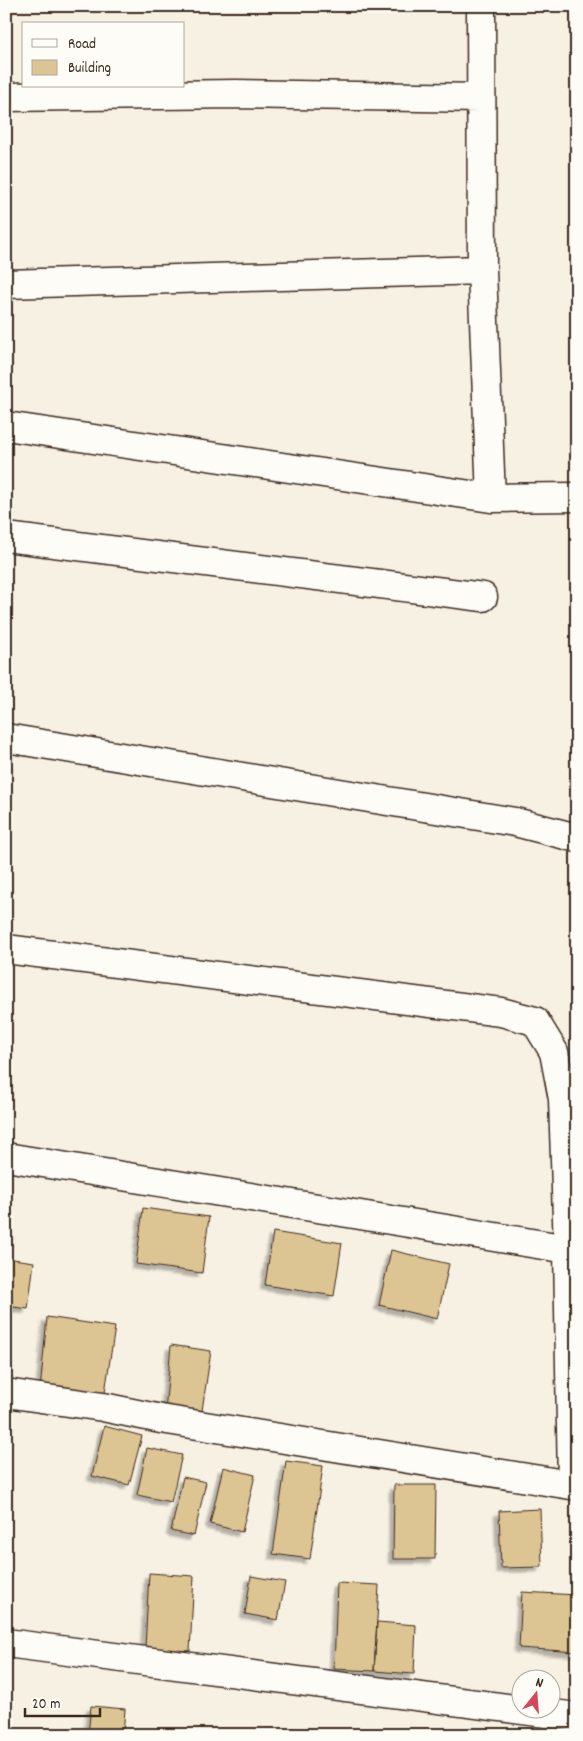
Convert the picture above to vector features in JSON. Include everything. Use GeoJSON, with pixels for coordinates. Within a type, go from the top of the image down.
{"type":"FeatureCollection","features":[{"type":"Feature","properties":{"kind":"street"},"geometry":{"type":"LineString","coordinates":[[481,6],[482,270],[491,498]]}},
{"type":"Feature","properties":{"kind":"street"},"geometry":{"type":"LineString","coordinates":[[6,97],[236,94],[481,98]]}},
{"type":"Feature","properties":{"kind":"street"},"geometry":{"type":"LineString","coordinates":[[6,284],[482,270]]}},
{"type":"Feature","properties":{"kind":"street"},"geometry":{"type":"LineString","coordinates":[[6,426],[491,498],[577,497]]}},
{"type":"Feature","properties":{"kind":"street"},"geometry":{"type":"LineString","coordinates":[[6,537],[482,597]]}},
{"type":"Feature","properties":{"kind":"street"},"geometry":{"type":"LineString","coordinates":[[6,738],[514,822],[577,838]]}},
{"type":"Feature","properties":{"kind":"street"},"geometry":{"type":"LineString","coordinates":[[6,949],[501,1012],[536,1021],[554,1052],[563,1099],[574,1485],[161,1419],[103,1407],[6,1393]]}},
{"type":"Feature","properties":{"kind":"street"},"geometry":{"type":"LineString","coordinates":[[6,1157],[568,1249]]}},
{"type":"Feature","properties":{"kind":"street"},"geometry":{"type":"LineString","coordinates":[[6,1643],[577,1717]]}},
{"type":"Feature","properties":{"kind":"building"},"geometry":{"type":"Polygon","coordinates":[[[143,1208],[209,1217],[202,1273],[136,1264],[143,1208]]]}},
{"type":"Feature","properties":{"kind":"building"},"geometry":{"type":"Polygon","coordinates":[[[273,1232],[342,1243],[334,1296],[265,1285],[273,1232]]]}},
{"type":"Feature","properties":{"kind":"building"},"geometry":{"type":"Polygon","coordinates":[[[391,1250],[449,1264],[437,1319],[379,1305],[391,1250]]]}},
{"type":"Feature","properties":{"kind":"building"},"geometry":{"type":"Polygon","coordinates":[[[6,1258],[34,1262],[28,1309],[6,1306],[6,1258]]]}},
{"type":"Feature","properties":{"kind":"building"},"geometry":{"type":"Polygon","coordinates":[[[47,1317],[115,1327],[104,1399],[40,1390],[47,1317]]]}},
{"type":"Feature","properties":{"kind":"building"},"geometry":{"type":"Polygon","coordinates":[[[171,1345],[211,1351],[201,1417],[165,1412],[171,1345]]]}},
{"type":"Feature","properties":{"kind":"building"},"geometry":{"type":"Polygon","coordinates":[[[104,1426],[142,1436],[129,1485],[92,1476],[104,1426]]]}},
{"type":"Feature","properties":{"kind":"building"},"geometry":{"type":"Polygon","coordinates":[[[147,1448],[182,1455],[171,1502],[137,1495],[147,1448]]]}},
{"type":"Feature","properties":{"kind":"building"},"geometry":{"type":"Polygon","coordinates":[[[286,1461],[323,1466],[310,1559],[273,1554],[286,1461]]]}},
{"type":"Feature","properties":{"kind":"building"},"geometry":{"type":"Polygon","coordinates":[[[223,1467],[255,1475],[242,1532],[210,1524],[223,1467]]]}},
{"type":"Feature","properties":{"kind":"building"},"geometry":{"type":"Polygon","coordinates":[[[183,1477],[206,1482],[194,1536],[171,1531],[183,1477]]]}},
{"type":"Feature","properties":{"kind":"building"},"geometry":{"type":"Polygon","coordinates":[[[394,1485],[436,1485],[435,1559],[393,1559],[394,1485]]]}},
{"type":"Feature","properties":{"kind":"building"},"geometry":{"type":"Polygon","coordinates":[[[540,1509],[542,1567],[501,1568],[499,1511],[540,1509]]]}},
{"type":"Feature","properties":{"kind":"building"},"geometry":{"type":"Polygon","coordinates":[[[149,1573],[194,1576],[190,1651],[145,1648],[149,1573]]]}},
{"type":"Feature","properties":{"kind":"building"},"geometry":{"type":"Polygon","coordinates":[[[251,1576],[285,1582],[278,1620],[245,1614],[251,1576]]]}},
{"type":"Feature","properties":{"kind":"building"},"geometry":{"type":"Polygon","coordinates":[[[337,1583],[379,1585],[374,1671],[334,1669],[337,1583]]]}},
{"type":"Feature","properties":{"kind":"building"},"geometry":{"type":"Polygon","coordinates":[[[522,1592],[577,1595],[577,1652],[519,1648],[522,1592]]]}},
{"type":"Feature","properties":{"kind":"building"},"geometry":{"type":"Polygon","coordinates":[[[377,1622],[416,1625],[414,1674],[374,1671],[377,1622]]]}},
{"type":"Feature","properties":{"kind":"building"},"geometry":{"type":"Polygon","coordinates":[[[91,1706],[125,1709],[123,1735],[88,1735],[91,1706]]]}}]}
